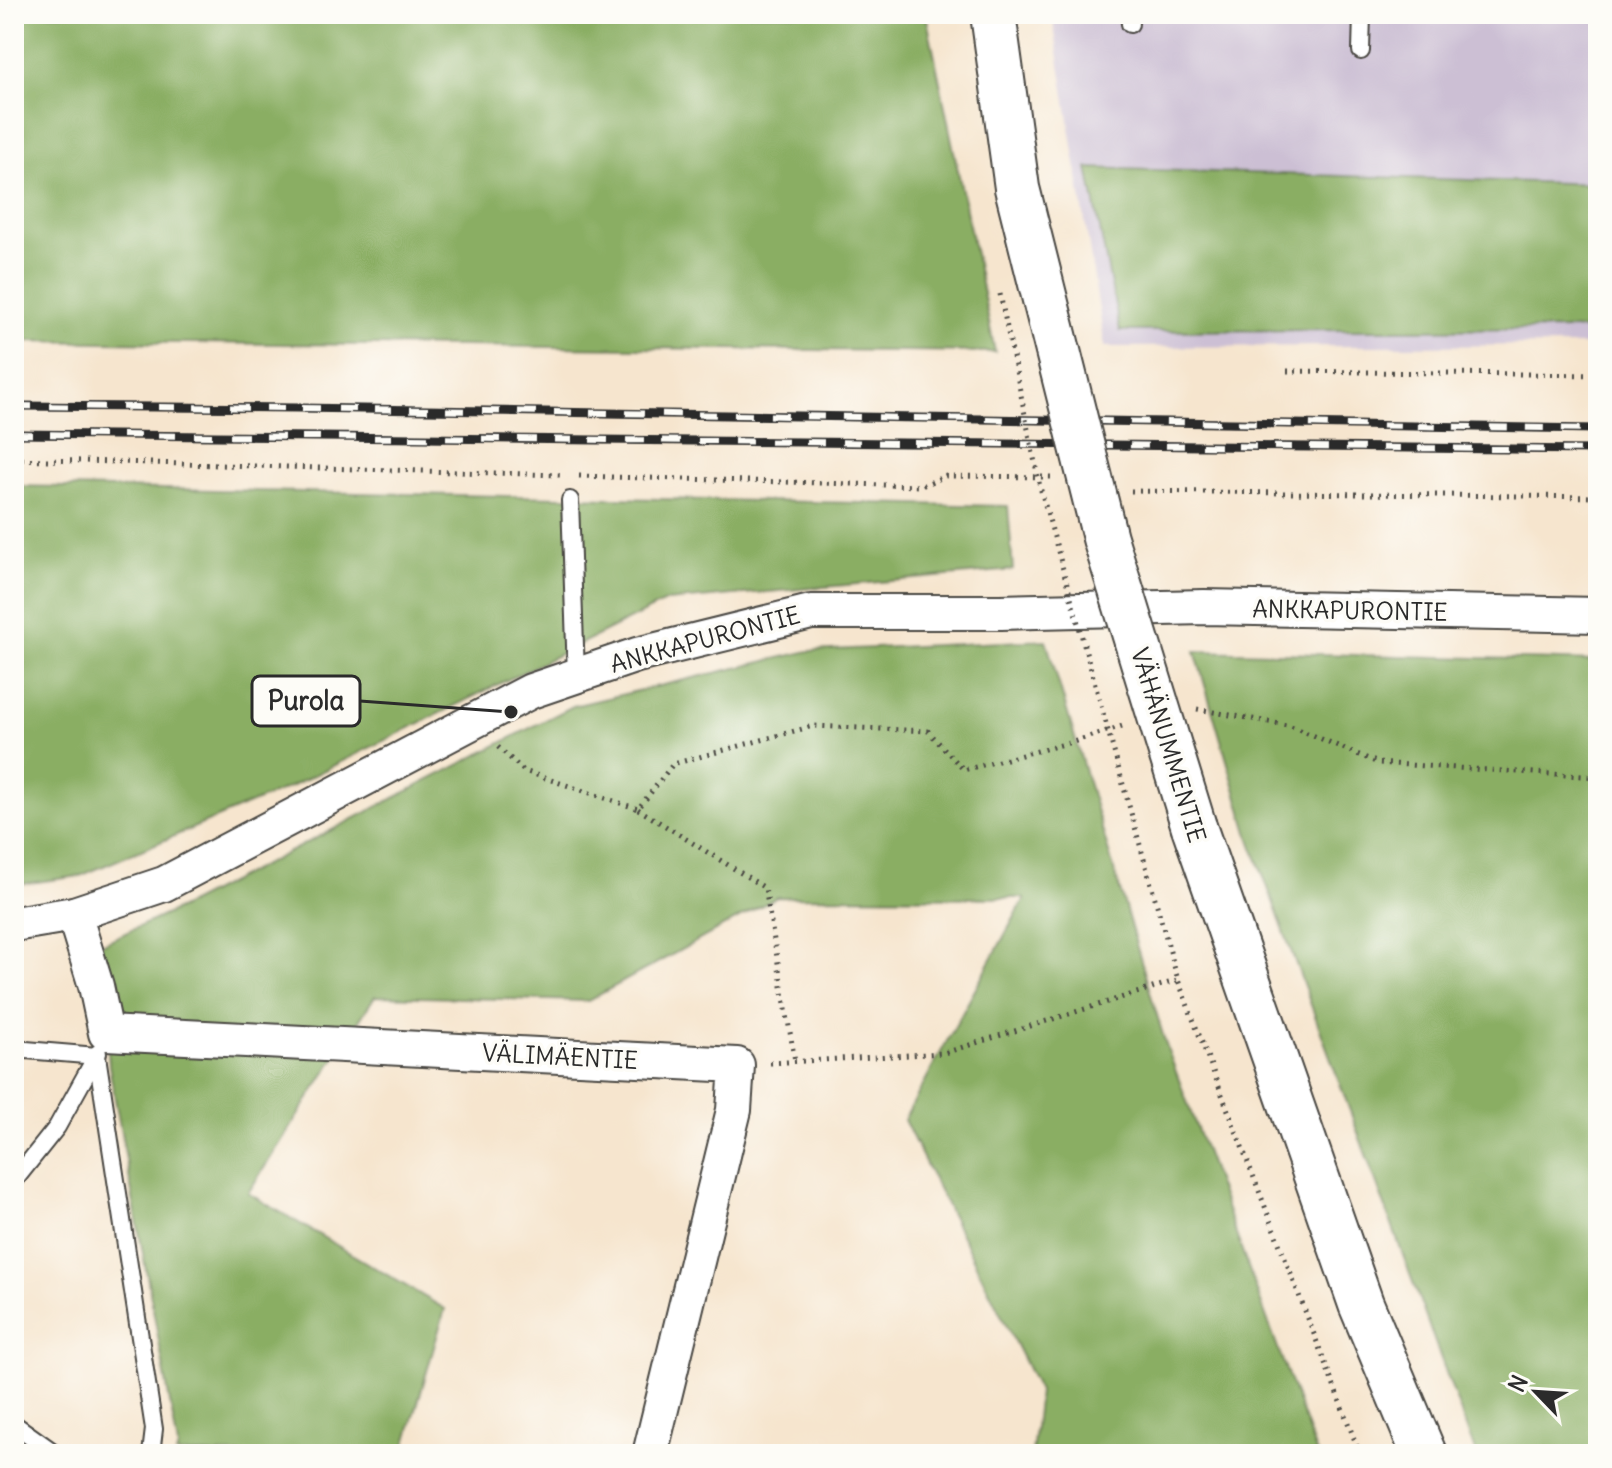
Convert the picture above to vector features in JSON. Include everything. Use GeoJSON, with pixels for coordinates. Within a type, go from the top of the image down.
{"type":"FeatureCollection","features":[{"type":"Feature","properties":{"kind":"main road","name":"VÄHÄNUMMENTIE"},"geometry":{"type":"LineString","coordinates":[[993,14],[1017,188],[1105,538],[1194,827],[1361,1304],[1424,1454]]}},
{"type":"Feature","properties":{"kind":"street","name":"ANKKAPURONTIE"},"geometry":{"type":"LineString","coordinates":[[14,924],[74,914],[164,884],[531,691],[637,655],[811,612],[1001,612],[1204,607],[1598,615]]}},
{"type":"Feature","properties":{"kind":"street"},"geometry":{"type":"LineString","coordinates":[[74,914],[96,986],[101,1044]]}},
{"type":"Feature","properties":{"kind":"street","name":"VÄLIMÄENTIE"},"geometry":{"type":"LineString","coordinates":[[101,1044],[737,1065]]}},
{"type":"Feature","properties":{"kind":"street"},"geometry":{"type":"LineString","coordinates":[[650,1454],[734,1110],[737,1065]]}},
{"type":"Feature","properties":{"kind":"lane"},"geometry":{"type":"LineString","coordinates":[[1361,51],[1362,14]]}},
{"type":"Feature","properties":{"kind":"lane"},"geometry":{"type":"LineString","coordinates":[[570,500],[576,675]]}},
{"type":"Feature","properties":{"kind":"lane"},"geometry":{"type":"LineString","coordinates":[[14,1049],[101,1044]]}},
{"type":"Feature","properties":{"kind":"lane"},"geometry":{"type":"LineString","coordinates":[[14,1181],[57,1127],[101,1044]]}},
{"type":"Feature","properties":{"kind":"lane"},"geometry":{"type":"LineString","coordinates":[[101,1044],[154,1429],[151,1454]]}},
{"type":"Feature","properties":{"kind":"lane"},"geometry":{"type":"LineString","coordinates":[[14,1424],[56,1454]]}},
{"type":"Feature","properties":{"kind":"path"},"geometry":{"type":"LineString","coordinates":[[1287,371],[1598,375]]}},
{"type":"Feature","properties":{"kind":"path"},"geometry":{"type":"LineString","coordinates":[[14,459],[921,486],[946,476],[1061,477]]}},
{"type":"Feature","properties":{"kind":"path"},"geometry":{"type":"LineString","coordinates":[[1121,489],[1137,492],[1598,497]]}},
{"type":"Feature","properties":{"kind":"path"},"geometry":{"type":"LineString","coordinates":[[1183,706],[1291,726],[1378,763],[1598,777]]}},
{"type":"Feature","properties":{"kind":"path"},"geometry":{"type":"LineString","coordinates":[[471,722],[524,771],[638,809],[765,888],[795,1061]]}},
{"type":"Feature","properties":{"kind":"path"},"geometry":{"type":"LineString","coordinates":[[638,809],[673,764],[813,726],[928,731],[964,770],[1129,724]]}},
{"type":"Feature","properties":{"kind":"path"},"geometry":{"type":"LineString","coordinates":[[1133,820],[1178,980],[1360,1454]]}},
{"type":"Feature","properties":{"kind":"path"},"geometry":{"type":"LineString","coordinates":[[737,1065],[944,1053],[1178,980]]}},
{"type":"Feature","properties":{"kind":"shaded area"},"geometry":{"type":"Polygon","coordinates":[[[1052,14],[1598,14],[1598,345],[1105,347],[1052,14]]]}},
{"type":"Feature","properties":{"kind":"green space"},"geometry":{"type":"Polygon","coordinates":[[[14,14],[926,14],[995,352],[14,341],[14,14]]]}},
{"type":"Feature","properties":{"kind":"green space"},"geometry":{"type":"Polygon","coordinates":[[[1088,168],[1598,184],[1598,329],[1120,331],[1088,168]]]}},
{"type":"Feature","properties":{"kind":"green space"},"geometry":{"type":"Polygon","coordinates":[[[14,486],[1008,506],[1013,570],[667,601],[292,786],[80,876],[14,885],[14,486]]]}},
{"type":"Feature","properties":{"kind":"green space"},"geometry":{"type":"Polygon","coordinates":[[[1046,640],[1165,1042],[1317,1454],[1032,1454],[1039,1391],[904,1120],[1025,898],[777,897],[588,1001],[375,996],[248,1193],[445,1309],[403,1454],[176,1454],[178,1447],[109,1066],[101,944],[180,908],[573,706],[809,651],[1046,640]]]}},
{"type":"Feature","properties":{"kind":"green space"},"geometry":{"type":"Polygon","coordinates":[[[1195,651],[1598,661],[1598,1454],[1476,1454],[1250,839],[1195,651]]]}},
{"type":"Feature","properties":{"kind":"railway"},"geometry":{"type":"LineString","coordinates":[[14,406],[1598,429]]}},
{"type":"Feature","properties":{"kind":"railway"},"geometry":{"type":"LineString","coordinates":[[14,434],[1598,450]]}},
{"type":"Feature","properties":{"kind":"place","name":"Purola"},"geometry":{"type":"Point","coordinates":[511,712]}}]}
